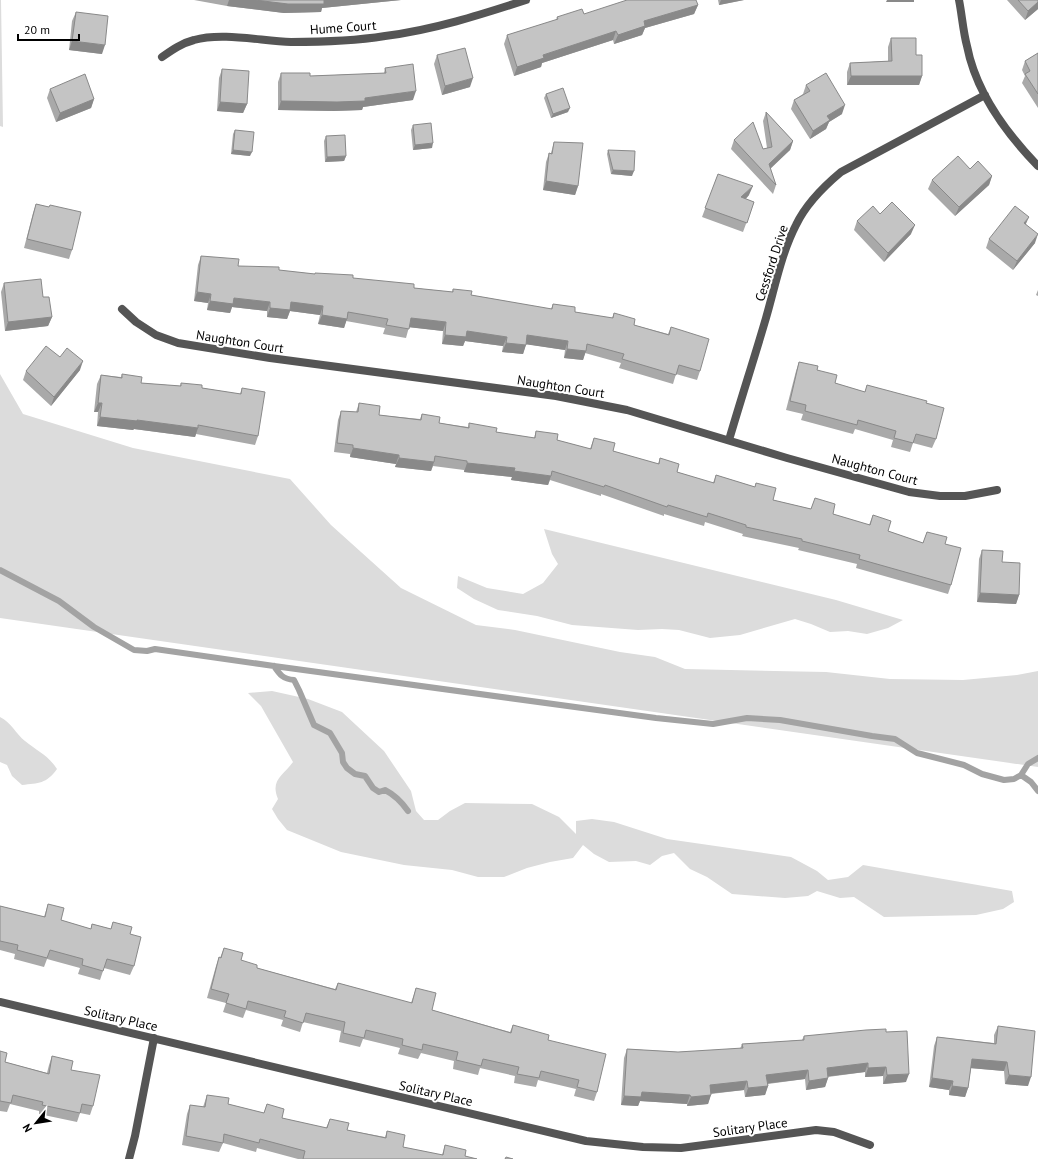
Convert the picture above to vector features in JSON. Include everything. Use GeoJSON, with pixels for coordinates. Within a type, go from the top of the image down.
{"type":"FeatureCollection","features":[{"type":"Feature","properties":{"kind":"street","name":"Hume Court"},"geometry":{"type":"LineString","coordinates":[[162,57],[175,48],[194,40],[213,36],[290,42],[333,41],[385,36],[438,27],[526,0]]}},
{"type":"Feature","properties":{"kind":"street"},"geometry":{"type":"LineString","coordinates":[[960,0],[967,46],[973,69],[985,95],[994,112],[1014,141],[1038,166]]}},
{"type":"Feature","properties":{"kind":"street","name":"Cessford Drive"},"geometry":{"type":"LineString","coordinates":[[729,440],[785,249],[807,206],[824,186],[841,172],[985,95]]}},
{"type":"Feature","properties":{"kind":"street","name":"Naughton Court"},"geometry":{"type":"LineString","coordinates":[[122,309],[136,322],[156,335],[178,343],[270,358],[556,396],[627,410],[787,458],[909,492],[940,496],[965,496],[997,490]]}},
{"type":"Feature","properties":{"kind":"street","name":"Solitary Place"},"geometry":{"type":"LineString","coordinates":[[0,1002],[568,1137],[614,1145],[681,1148],[816,1130],[834,1132],[870,1145]]}},
{"type":"Feature","properties":{"kind":"street"},"geometry":{"type":"LineString","coordinates":[[129,1159],[135,1136],[154,1038]]}},
{"type":"Feature","properties":{"kind":"shaded area"},"geometry":{"type":"Polygon","coordinates":[[[1,0],[3,127],[0,126],[1,0]]]}},
{"type":"Feature","properties":{"kind":"shaded area"},"geometry":{"type":"Polygon","coordinates":[[[0,374],[23,414],[133,448],[290,479],[331,525],[401,588],[476,625],[515,630],[620,652],[655,657],[685,669],[826,672],[890,679],[963,680],[1017,675],[1038,671],[1038,767],[0,618],[0,374]]]}},
{"type":"Feature","properties":{"kind":"shaded area"},"geometry":{"type":"Polygon","coordinates":[[[544,529],[836,600],[903,620],[888,628],[867,634],[848,631],[830,632],[795,619],[740,635],[710,638],[679,630],[638,630],[572,625],[537,616],[498,610],[474,599],[457,588],[458,576],[487,588],[523,594],[543,583],[558,564],[552,554],[544,529]]]}},
{"type":"Feature","properties":{"kind":"shaded area"},"geometry":{"type":"Polygon","coordinates":[[[272,691],[308,699],[342,712],[384,751],[411,791],[416,811],[424,820],[438,820],[450,811],[465,803],[532,804],[559,817],[576,834],[576,821],[592,819],[614,822],[667,839],[791,857],[817,871],[828,880],[848,877],[863,865],[1012,891],[1014,902],[1003,909],[976,915],[884,917],[854,897],[840,898],[817,891],[808,896],[785,898],[732,894],[707,877],[690,869],[674,853],[662,856],[650,865],[636,861],[609,862],[594,854],[583,845],[573,858],[527,868],[504,877],[478,877],[452,870],[404,865],[341,852],[287,830],[272,809],[278,799],[276,793],[277,783],[293,762],[261,706],[248,693],[272,691]]]}},
{"type":"Feature","properties":{"kind":"shaded area"},"geometry":{"type":"Polygon","coordinates":[[[0,717],[4,719],[25,741],[54,764],[57,769],[49,778],[42,782],[22,785],[12,776],[7,765],[0,762],[0,717]]]}},
{"type":"Feature","properties":{"kind":"building"},"geometry":{"type":"Polygon","coordinates":[[[255,0],[324,0],[324,4],[288,4],[255,0]]]}},
{"type":"Feature","properties":{"kind":"building"},"geometry":{"type":"Polygon","coordinates":[[[627,0],[696,0],[698,5],[644,21],[645,26],[618,35],[616,31],[543,55],[544,58],[517,67],[507,35],[558,19],[557,17],[582,9],[584,14],[627,0]]]}},
{"type":"Feature","properties":{"kind":"building"},"geometry":{"type":"Polygon","coordinates":[[[1018,0],[1038,0],[1038,2],[1028,11],[1018,0]]]}},
{"type":"Feature","properties":{"kind":"building"},"geometry":{"type":"Polygon","coordinates":[[[76,12],[108,16],[105,45],[72,41],[76,12]]]}},
{"type":"Feature","properties":{"kind":"building"},"geometry":{"type":"Polygon","coordinates":[[[891,38],[916,38],[916,55],[922,55],[922,76],[851,76],[850,63],[892,61],[891,38]]]}},
{"type":"Feature","properties":{"kind":"building"},"geometry":{"type":"Polygon","coordinates":[[[465,48],[473,78],[445,86],[437,55],[465,48]]]}},
{"type":"Feature","properties":{"kind":"building"},"geometry":{"type":"Polygon","coordinates":[[[1038,53],[1038,94],[1025,74],[1030,71],[1025,61],[1038,53]]]}},
{"type":"Feature","properties":{"kind":"building"},"geometry":{"type":"Polygon","coordinates":[[[413,64],[416,91],[365,98],[365,101],[281,101],[281,73],[310,73],[310,76],[386,73],[385,68],[413,64]]]}},
{"type":"Feature","properties":{"kind":"building"},"geometry":{"type":"Polygon","coordinates":[[[222,69],[249,71],[247,104],[220,102],[222,69]]]}},
{"type":"Feature","properties":{"kind":"building"},"geometry":{"type":"Polygon","coordinates":[[[826,73],[845,105],[827,116],[830,120],[813,131],[794,100],[810,91],[806,85],[826,73]]]}},
{"type":"Feature","properties":{"kind":"building"},"geometry":{"type":"Polygon","coordinates":[[[85,74],[94,99],[60,113],[50,89],[85,74]]]}},
{"type":"Feature","properties":{"kind":"building"},"geometry":{"type":"Polygon","coordinates":[[[563,88],[570,108],[553,114],[546,94],[563,88]]]}},
{"type":"Feature","properties":{"kind":"building"},"geometry":{"type":"Polygon","coordinates":[[[766,112],[793,141],[769,164],[776,185],[734,140],[753,122],[763,149],[772,147],[766,112]]]}},
{"type":"Feature","properties":{"kind":"building"},"geometry":{"type":"Polygon","coordinates":[[[431,123],[433,143],[415,145],[413,125],[431,123]]]}},
{"type":"Feature","properties":{"kind":"building"},"geometry":{"type":"Polygon","coordinates":[[[235,130],[254,132],[252,152],[233,150],[235,130]]]}},
{"type":"Feature","properties":{"kind":"building"},"geometry":{"type":"Polygon","coordinates":[[[345,135],[346,156],[327,157],[326,136],[345,135]]]}},
{"type":"Feature","properties":{"kind":"building"},"geometry":{"type":"Polygon","coordinates":[[[554,142],[583,143],[578,186],[546,181],[549,153],[552,154],[554,142]]]}},
{"type":"Feature","properties":{"kind":"building"},"geometry":{"type":"Polygon","coordinates":[[[608,150],[635,151],[634,171],[613,170],[608,150]]]}},
{"type":"Feature","properties":{"kind":"building"},"geometry":{"type":"Polygon","coordinates":[[[958,156],[970,169],[978,161],[992,176],[959,207],[932,180],[958,156]]]}},
{"type":"Feature","properties":{"kind":"building"},"geometry":{"type":"Polygon","coordinates":[[[718,174],[753,186],[741,197],[754,202],[747,223],[705,208],[718,174]]]}},
{"type":"Feature","properties":{"kind":"building"},"geometry":{"type":"Polygon","coordinates":[[[892,202],[915,225],[888,253],[857,221],[873,206],[880,214],[892,202]]]}},
{"type":"Feature","properties":{"kind":"building"},"geometry":{"type":"Polygon","coordinates":[[[36,204],[49,207],[50,205],[81,212],[72,250],[27,239],[36,204]]]}},
{"type":"Feature","properties":{"kind":"building"},"geometry":{"type":"Polygon","coordinates":[[[1015,206],[1029,217],[1024,223],[1038,234],[1017,261],[989,239],[1015,206]]]}},
{"type":"Feature","properties":{"kind":"building"},"geometry":{"type":"Polygon","coordinates":[[[201,256],[239,259],[238,266],[279,267],[279,270],[315,274],[353,275],[353,278],[414,284],[414,288],[453,292],[453,289],[472,291],[471,295],[552,309],[553,304],[575,307],[575,312],[613,318],[614,313],[635,319],[634,325],[669,335],[671,327],[709,339],[700,371],[679,365],[676,375],[622,359],[624,354],[587,344],[586,351],[567,349],[568,341],[527,335],[526,345],[506,343],[507,337],[467,331],[466,337],[445,335],[446,322],[411,318],[409,329],[386,325],[388,319],[348,312],[347,319],[322,315],[323,306],[291,302],[290,310],[270,308],[270,302],[234,298],[233,304],[210,301],[211,294],[197,292],[201,256]]]}},
{"type":"Feature","properties":{"kind":"building"},"geometry":{"type":"Polygon","coordinates":[[[41,279],[43,297],[49,297],[52,317],[8,322],[4,283],[41,279]]]}},
{"type":"Feature","properties":{"kind":"building"},"geometry":{"type":"Polygon","coordinates":[[[46,346],[60,357],[67,348],[83,361],[54,397],[26,371],[46,346]]]}},
{"type":"Feature","properties":{"kind":"building"},"geometry":{"type":"Polygon","coordinates":[[[799,362],[818,366],[817,370],[837,375],[835,383],[865,392],[867,385],[927,401],[926,403],[944,408],[936,439],[916,434],[913,443],[894,438],[896,431],[858,420],[857,425],[805,411],[806,405],[790,401],[799,362]]]}},
{"type":"Feature","properties":{"kind":"building"},"geometry":{"type":"Polygon","coordinates":[[[122,374],[142,377],[141,383],[181,386],[181,383],[202,385],[202,388],[241,394],[242,388],[265,392],[258,436],[198,425],[198,428],[100,417],[102,403],[98,403],[101,375],[122,378],[122,374]]]}},
{"type":"Feature","properties":{"kind":"building"},"geometry":{"type":"Polygon","coordinates":[[[359,403],[380,406],[379,415],[421,420],[422,414],[440,417],[439,423],[469,428],[469,423],[497,428],[496,432],[535,438],[536,431],[558,434],[557,440],[591,449],[594,438],[615,443],[613,451],[659,464],[660,458],[679,464],[677,472],[714,483],[716,475],[755,487],[756,483],[776,488],[773,500],[811,509],[815,498],[835,504],[833,514],[870,525],[873,515],[891,521],[888,531],[923,543],[927,532],[947,537],[945,544],[961,548],[951,585],[859,559],[860,555],[802,541],[802,539],[746,527],[746,525],[708,513],[707,517],[668,505],[667,507],[605,485],[604,487],[552,471],[551,476],[514,471],[515,468],[467,463],[467,461],[435,456],[434,462],[399,458],[399,455],[353,448],[353,445],[337,443],[341,411],[358,412],[359,403]]]}},
{"type":"Feature","properties":{"kind":"building"},"geometry":{"type":"Polygon","coordinates":[[[982,550],[1003,551],[1002,562],[1020,563],[1019,595],[980,593],[982,550]]]}},
{"type":"Feature","properties":{"kind":"building"},"geometry":{"type":"Polygon","coordinates":[[[48,904],[64,908],[61,920],[91,929],[92,924],[111,929],[113,922],[132,927],[130,934],[141,937],[134,966],[107,959],[103,971],[82,965],[83,959],[50,950],[47,958],[17,950],[18,945],[0,941],[0,906],[45,917],[48,904]]]}},
{"type":"Feature","properties":{"kind":"building"},"geometry":{"type":"Polygon","coordinates":[[[224,948],[243,953],[241,960],[257,965],[257,968],[336,990],[338,983],[412,1003],[416,988],[436,993],[432,1010],[511,1033],[513,1025],[549,1035],[548,1040],[606,1054],[597,1092],[577,1087],[579,1080],[541,1071],[539,1078],[517,1074],[519,1067],[483,1059],[481,1066],[456,1060],[458,1052],[423,1044],[422,1050],[402,1045],[403,1039],[366,1030],[364,1038],[343,1033],[345,1022],[306,1013],[303,1023],[284,1017],[286,1011],[248,1001],[246,1009],[226,1003],[229,994],[211,989],[219,957],[221,958],[224,948]]]}},
{"type":"Feature","properties":{"kind":"building"},"geometry":{"type":"Polygon","coordinates":[[[998,1026],[1035,1031],[1031,1077],[1009,1075],[1007,1062],[972,1059],[968,1088],[952,1086],[953,1081],[932,1078],[937,1037],[996,1044],[998,1026]]]}},
{"type":"Feature","properties":{"kind":"building"},"geometry":{"type":"Polygon","coordinates":[[[886,1029],[886,1032],[907,1031],[909,1074],[887,1075],[886,1067],[868,1068],[868,1063],[827,1068],[828,1078],[809,1081],[808,1070],[766,1075],[768,1086],[748,1088],[747,1081],[710,1085],[711,1095],[691,1097],[690,1095],[642,1092],[641,1097],[624,1096],[627,1049],[678,1052],[743,1048],[742,1044],[804,1040],[804,1036],[886,1029]]]}},
{"type":"Feature","properties":{"kind":"building"},"geometry":{"type":"Polygon","coordinates":[[[0,1051],[7,1053],[5,1062],[49,1074],[52,1056],[73,1061],[71,1070],[100,1075],[93,1106],[82,1104],[80,1113],[42,1105],[43,1102],[13,1095],[11,1103],[0,1101],[0,1051]]]}},
{"type":"Feature","properties":{"kind":"building"},"geometry":{"type":"Polygon","coordinates":[[[207,1095],[229,1098],[228,1104],[264,1113],[267,1104],[284,1109],[282,1118],[327,1128],[330,1119],[349,1123],[347,1130],[386,1138],[387,1131],[405,1135],[403,1147],[443,1155],[445,1145],[466,1150],[465,1156],[477,1159],[303,1159],[305,1151],[260,1139],[259,1143],[224,1134],[223,1143],[186,1136],[190,1105],[205,1107],[207,1095]]]}},
{"type":"Feature","properties":{"kind":"waterway"},"geometry":{"type":"LineString","coordinates":[[0,570],[59,601],[94,627],[134,650],[147,651],[155,649],[656,718],[713,724],[747,718],[780,720],[895,739],[917,753],[964,765],[982,774],[1004,780],[1014,779],[1021,775],[1028,764],[1038,758]]}},
{"type":"Feature","properties":{"kind":"waterway"},"geometry":{"type":"LineString","coordinates":[[274,666],[282,676],[287,679],[294,680],[314,725],[330,733],[342,753],[343,762],[347,768],[355,774],[365,776],[373,788],[379,792],[385,790],[392,794],[408,811]]}},
{"type":"Feature","properties":{"kind":"waterway"},"geometry":{"type":"LineString","coordinates":[[1021,775],[1031,782],[1038,791]]}}]}
